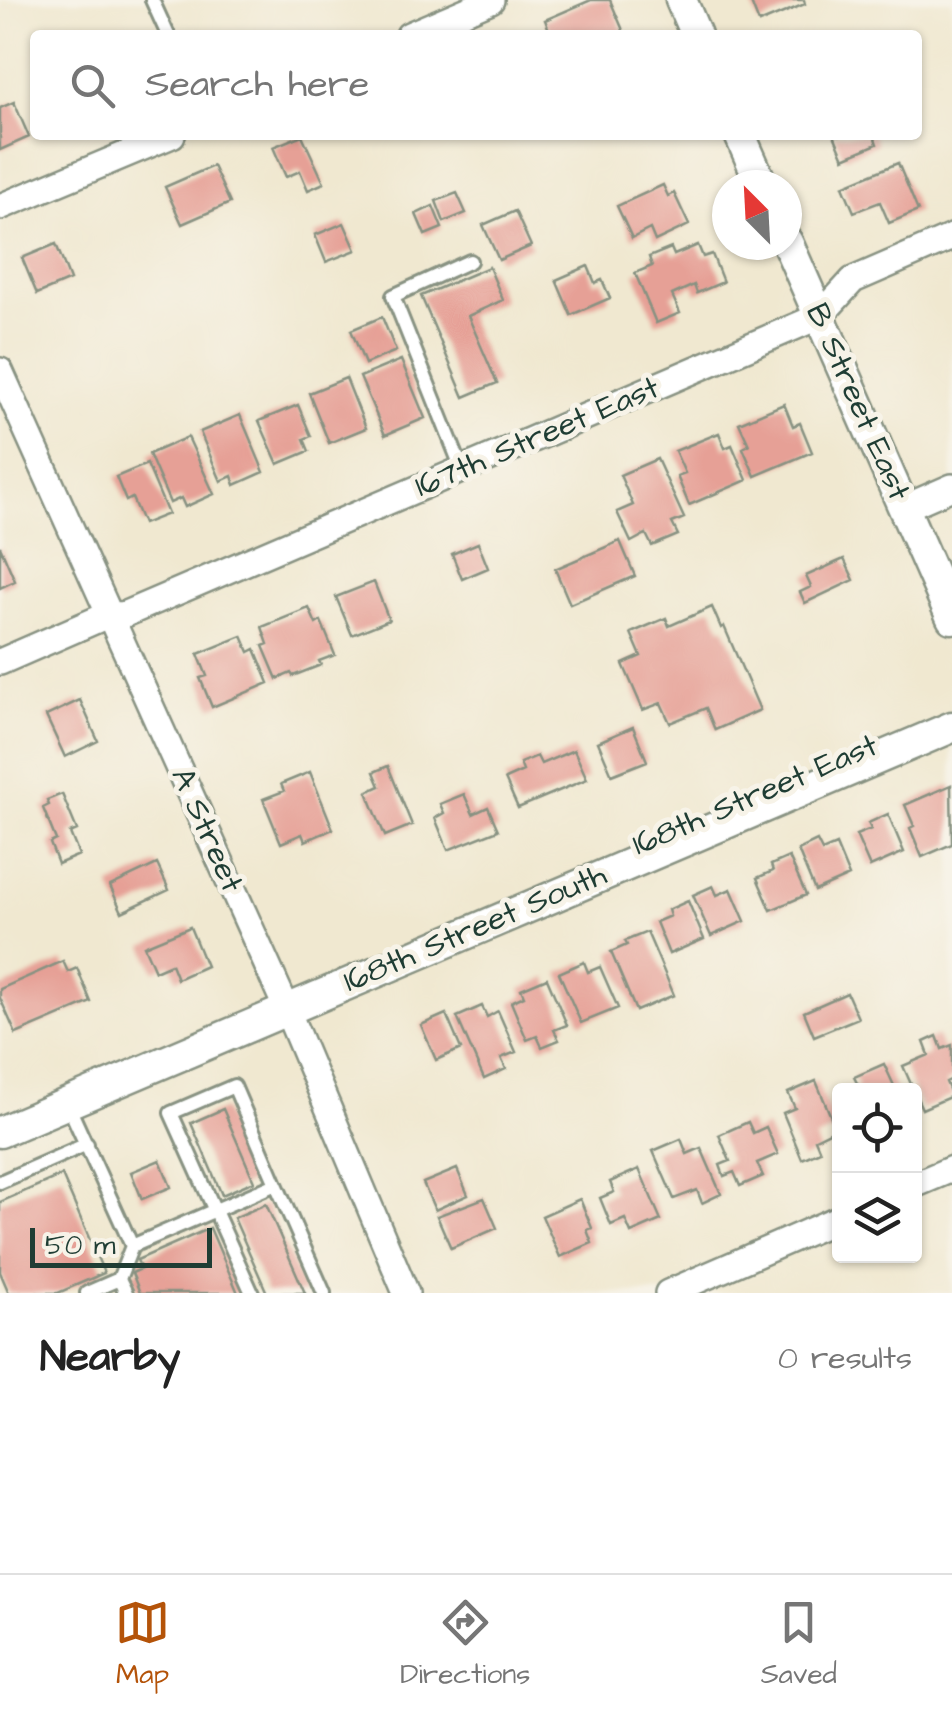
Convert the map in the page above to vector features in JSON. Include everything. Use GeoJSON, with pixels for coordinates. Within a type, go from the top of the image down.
{"type":"FeatureCollection","features":[{"type":"Feature","properties":{"kind":"street"},"geometry":{"type":"LineString","coordinates":[[421,30],[491,0]]}},
{"type":"Feature","properties":{"kind":"street"},"geometry":{"type":"LineString","coordinates":[[681,0],[694,30]]}},
{"type":"Feature","properties":{"kind":"street"},"geometry":{"type":"LineString","coordinates":[[0,208],[160,140]]}},
{"type":"Feature","properties":{"kind":"street"},"geometry":{"type":"LineString","coordinates":[[742,140],[755,170]]}},
{"type":"Feature","properties":{"kind":"street","name":"167th Street East"},"geometry":{"type":"LineString","coordinates":[[0,662],[110,614],[123,615],[820,316],[853,280],[952,237]]}},
{"type":"Feature","properties":{"kind":"street","name":"B Street East"},"geometry":{"type":"LineString","coordinates":[[795,260],[952,618]]}},
{"type":"Feature","properties":{"kind":"street","name":"A Street"},"geometry":{"type":"LineString","coordinates":[[0,371],[284,1003],[406,1293]]}},
{"type":"Feature","properties":{"kind":"street"},"geometry":{"type":"LineString","coordinates":[[904,508],[952,487]]}},
{"type":"Feature","properties":{"kind":"street","name":"168th Street East"},"geometry":{"type":"LineString","coordinates":[[284,1003],[952,712]]}},
{"type":"Feature","properties":{"kind":"street","name":"168th Street South"},"geometry":{"type":"LineString","coordinates":[[0,1116],[952,727]]}},
{"type":"Feature","properties":{"kind":"street","name":"168th Street South"},"geometry":{"type":"LineString","coordinates":[[0,1132],[284,1003]]}},
{"type":"Feature","properties":{"kind":"street"},"geometry":{"type":"LineString","coordinates":[[922,1182],[952,1169]]}},
{"type":"Feature","properties":{"kind":"street"},"geometry":{"type":"LineString","coordinates":[[668,1293],[832,1221]]}},
{"type":"Feature","properties":{"kind":"lane"},"geometry":{"type":"LineString","coordinates":[[152,0],[166,30]]}},
{"type":"Feature","properties":{"kind":"lane"},"geometry":{"type":"LineString","coordinates":[[462,470],[393,296],[470,261]]}},
{"type":"Feature","properties":{"kind":"lane"},"geometry":{"type":"LineString","coordinates":[[252,1293],[171,1112],[234,1086],[324,1293]]}},
{"type":"Feature","properties":{"kind":"lane"},"geometry":{"type":"LineString","coordinates":[[67,1103],[132,1246]]}},
{"type":"Feature","properties":{"kind":"lane"},"geometry":{"type":"LineString","coordinates":[[0,1182],[87,1144]]}},
{"type":"Feature","properties":{"kind":"lane"},"geometry":{"type":"LineString","coordinates":[[87,1293],[119,1279],[132,1246],[276,1184]]}},
{"type":"Feature","properties":{"kind":"lane"},"geometry":{"type":"LineString","coordinates":[[119,1279],[126,1293]]}},
{"type":"Feature","properties":{"kind":"building"},"geometry":{"type":"Polygon","coordinates":[[[591,0],[610,0],[623,30],[549,30],[545,20],[591,0]]]}},
{"type":"Feature","properties":{"kind":"building"},"geometry":{"type":"Polygon","coordinates":[[[750,0],[804,0],[805,4],[759,23],[750,0]]]}},
{"type":"Feature","properties":{"kind":"building"},"geometry":{"type":"Polygon","coordinates":[[[14,102],[29,137],[0,150],[0,108],[14,102]]]}},
{"type":"Feature","properties":{"kind":"building"},"geometry":{"type":"Polygon","coordinates":[[[290,140],[304,140],[324,183],[308,190],[300,171],[286,177],[273,147],[290,140]]]}},
{"type":"Feature","properties":{"kind":"building"},"geometry":{"type":"Polygon","coordinates":[[[836,140],[876,140],[877,144],[844,158],[836,140]]]}},
{"type":"Feature","properties":{"kind":"building"},"geometry":{"type":"Polygon","coordinates":[[[898,163],[918,211],[889,223],[880,202],[854,212],[843,186],[898,163]]]}},
{"type":"Feature","properties":{"kind":"building"},"geometry":{"type":"Polygon","coordinates":[[[213,166],[230,203],[182,224],[165,187],[213,166]]]}},
{"type":"Feature","properties":{"kind":"building"},"geometry":{"type":"Polygon","coordinates":[[[663,185],[668,196],[674,193],[689,225],[655,241],[650,229],[632,238],[617,206],[663,185]]]}},
{"type":"Feature","properties":{"kind":"building"},"geometry":{"type":"Polygon","coordinates":[[[457,193],[466,213],[444,222],[436,201],[457,193]]]}},
{"type":"Feature","properties":{"kind":"building"},"geometry":{"type":"Polygon","coordinates":[[[433,206],[442,228],[425,235],[416,214],[433,206]]]}},
{"type":"Feature","properties":{"kind":"building"},"geometry":{"type":"Polygon","coordinates":[[[515,211],[531,246],[499,260],[483,225],[515,211]]]}},
{"type":"Feature","properties":{"kind":"building"},"geometry":{"type":"Polygon","coordinates":[[[344,223],[356,250],[326,262],[315,235],[344,223]]]}},
{"type":"Feature","properties":{"kind":"building"},"geometry":{"type":"Polygon","coordinates":[[[56,244],[70,280],[37,294],[22,258],[56,244]]]}},
{"type":"Feature","properties":{"kind":"building"},"geometry":{"type":"Polygon","coordinates":[[[698,245],[703,257],[712,254],[723,282],[697,293],[694,285],[672,295],[680,313],[656,323],[635,273],[652,266],[649,257],[671,248],[674,255],[698,245]]]}},
{"type":"Feature","properties":{"kind":"building"},"geometry":{"type":"Polygon","coordinates":[[[588,266],[595,283],[602,280],[610,298],[571,315],[556,280],[588,266]]]}},
{"type":"Feature","properties":{"kind":"building"},"geometry":{"type":"Polygon","coordinates":[[[489,267],[503,300],[468,316],[497,383],[464,397],[421,296],[489,267]]]}},
{"type":"Feature","properties":{"kind":"building"},"geometry":{"type":"Polygon","coordinates":[[[382,317],[396,351],[365,364],[351,330],[382,317]]]}},
{"type":"Feature","properties":{"kind":"building"},"geometry":{"type":"Polygon","coordinates":[[[401,360],[425,418],[385,435],[360,377],[401,360]]]}},
{"type":"Feature","properties":{"kind":"building"},"geometry":{"type":"Polygon","coordinates":[[[346,378],[366,428],[329,443],[309,393],[346,378]]]}},
{"type":"Feature","properties":{"kind":"building"},"geometry":{"type":"Polygon","coordinates":[[[784,404],[793,426],[800,423],[812,452],[755,476],[743,448],[749,445],[739,423],[784,404]]]}},
{"type":"Feature","properties":{"kind":"building"},"geometry":{"type":"Polygon","coordinates":[[[298,405],[311,436],[304,439],[309,451],[278,464],[259,421],[298,405]]]}},
{"type":"Feature","properties":{"kind":"building"},"geometry":{"type":"Polygon","coordinates":[[[240,415],[264,472],[235,485],[232,476],[221,481],[200,432],[240,415]]]}},
{"type":"Feature","properties":{"kind":"building"},"geometry":{"type":"Polygon","coordinates":[[[719,433],[725,448],[732,445],[747,480],[689,505],[677,476],[685,473],[675,451],[719,433]]]}},
{"type":"Feature","properties":{"kind":"building"},"geometry":{"type":"Polygon","coordinates":[[[188,437],[214,494],[185,507],[181,498],[170,503],[149,454],[188,437]]]}},
{"type":"Feature","properties":{"kind":"building"},"geometry":{"type":"Polygon","coordinates":[[[657,459],[684,518],[672,523],[678,535],[652,546],[646,534],[631,542],[617,512],[633,505],[620,475],[657,459]]]}},
{"type":"Feature","properties":{"kind":"building"},"geometry":{"type":"Polygon","coordinates":[[[147,464],[168,514],[143,524],[132,498],[126,501],[116,477],[147,464]]]}},
{"type":"Feature","properties":{"kind":"building"},"geometry":{"type":"Polygon","coordinates":[[[620,541],[635,576],[570,604],[555,569],[620,541]]]}},
{"type":"Feature","properties":{"kind":"building"},"geometry":{"type":"Polygon","coordinates":[[[478,543],[488,568],[462,579],[452,554],[478,543]]]}},
{"type":"Feature","properties":{"kind":"building"},"geometry":{"type":"Polygon","coordinates":[[[0,546],[15,581],[0,588],[0,546]]]}},
{"type":"Feature","properties":{"kind":"building"},"geometry":{"type":"Polygon","coordinates":[[[844,559],[854,580],[805,603],[800,592],[811,587],[806,576],[844,559]]]}},
{"type":"Feature","properties":{"kind":"building"},"geometry":{"type":"Polygon","coordinates":[[[374,582],[389,620],[352,635],[336,597],[374,582]]]}},
{"type":"Feature","properties":{"kind":"building"},"geometry":{"type":"Polygon","coordinates":[[[712,607],[760,710],[715,730],[706,708],[670,723],[661,703],[643,710],[623,664],[641,656],[631,633],[666,618],[669,626],[712,607]]]}},
{"type":"Feature","properties":{"kind":"building"},"geometry":{"type":"Polygon","coordinates":[[[309,608],[316,624],[321,621],[335,655],[319,661],[321,665],[277,679],[263,646],[268,644],[262,627],[309,608]]]}},
{"type":"Feature","properties":{"kind":"building"},"geometry":{"type":"Polygon","coordinates":[[[242,636],[249,652],[255,649],[269,683],[212,707],[200,678],[207,676],[198,654],[242,636]]]}},
{"type":"Feature","properties":{"kind":"building"},"geometry":{"type":"Polygon","coordinates":[[[80,700],[98,741],[65,757],[46,716],[80,700]]]}},
{"type":"Feature","properties":{"kind":"building"},"geometry":{"type":"Polygon","coordinates":[[[633,727],[647,761],[612,775],[598,742],[633,727]]]}},
{"type":"Feature","properties":{"kind":"building"},"geometry":{"type":"Polygon","coordinates":[[[574,750],[587,779],[518,808],[505,779],[523,771],[520,763],[537,756],[541,764],[574,750]]]}},
{"type":"Feature","properties":{"kind":"building"},"geometry":{"type":"Polygon","coordinates":[[[388,766],[412,825],[385,836],[367,792],[380,786],[374,772],[388,766]]]}},
{"type":"Feature","properties":{"kind":"building"},"geometry":{"type":"Polygon","coordinates":[[[310,772],[333,829],[305,841],[302,834],[281,843],[263,799],[284,791],[281,784],[310,772]]]}},
{"type":"Feature","properties":{"kind":"building"},"geometry":{"type":"Polygon","coordinates":[[[951,785],[952,844],[922,857],[905,805],[951,785]]]}},
{"type":"Feature","properties":{"kind":"building"},"geometry":{"type":"Polygon","coordinates":[[[62,794],[77,830],[70,833],[79,855],[58,864],[50,843],[56,840],[43,808],[49,805],[47,800],[62,794]]]}},
{"type":"Feature","properties":{"kind":"building"},"geometry":{"type":"Polygon","coordinates":[[[464,794],[473,814],[488,807],[498,830],[448,850],[435,818],[444,813],[440,804],[464,794]]]}},
{"type":"Feature","properties":{"kind":"building"},"geometry":{"type":"Polygon","coordinates":[[[888,814],[904,852],[870,867],[856,835],[871,829],[868,823],[888,814]]]}},
{"type":"Feature","properties":{"kind":"building"},"geometry":{"type":"Polygon","coordinates":[[[817,841],[822,851],[836,845],[849,876],[815,891],[798,850],[817,841]]]}},
{"type":"Feature","properties":{"kind":"building"},"geometry":{"type":"Polygon","coordinates":[[[789,857],[806,895],[771,910],[757,878],[773,871],[771,865],[789,857]]]}},
{"type":"Feature","properties":{"kind":"building"},"geometry":{"type":"Polygon","coordinates":[[[157,864],[169,890],[122,912],[110,886],[157,864]]]}},
{"type":"Feature","properties":{"kind":"building"},"geometry":{"type":"Polygon","coordinates":[[[713,886],[717,895],[731,889],[745,921],[711,936],[693,895],[713,886]]]}},
{"type":"Feature","properties":{"kind":"building"},"geometry":{"type":"Polygon","coordinates":[[[688,901],[704,939],[669,954],[656,922],[670,916],[668,910],[688,901]]]}},
{"type":"Feature","properties":{"kind":"building"},"geometry":{"type":"Polygon","coordinates":[[[190,927],[206,966],[177,979],[171,964],[155,971],[144,946],[190,927]]]}},
{"type":"Feature","properties":{"kind":"building"},"geometry":{"type":"Polygon","coordinates":[[[647,932],[674,995],[636,1011],[611,952],[647,932]]]}},
{"type":"Feature","properties":{"kind":"building"},"geometry":{"type":"Polygon","coordinates":[[[63,961],[68,972],[77,968],[91,1002],[16,1034],[0,998],[0,989],[63,961]]]}},
{"type":"Feature","properties":{"kind":"building"},"geometry":{"type":"Polygon","coordinates":[[[584,962],[588,972],[600,967],[618,1008],[581,1023],[559,973],[584,962]]]}},
{"type":"Feature","properties":{"kind":"building"},"geometry":{"type":"Polygon","coordinates":[[[547,978],[567,1025],[554,1030],[559,1040],[542,1047],[537,1036],[527,1040],[511,1002],[524,996],[521,989],[547,978]]]}},
{"type":"Feature","properties":{"kind":"building"},"geometry":{"type":"Polygon","coordinates":[[[847,993],[858,1018],[814,1036],[804,1012],[847,993]]]}},
{"type":"Feature","properties":{"kind":"building"},"geometry":{"type":"Polygon","coordinates":[[[482,1006],[487,1017],[498,1011],[516,1052],[501,1058],[506,1069],[484,1079],[457,1017],[482,1006]]]}},
{"type":"Feature","properties":{"kind":"building"},"geometry":{"type":"Polygon","coordinates":[[[446,1014],[461,1049],[436,1060],[421,1025],[446,1014]]]}},
{"type":"Feature","properties":{"kind":"building"},"geometry":{"type":"Polygon","coordinates":[[[937,1036],[942,1049],[952,1045],[952,1079],[946,1082],[952,1096],[922,1109],[922,1083],[911,1083],[903,1066],[929,1055],[924,1042],[937,1036]]]}},
{"type":"Feature","properties":{"kind":"building"},"geometry":{"type":"Polygon","coordinates":[[[884,1064],[893,1083],[857,1083],[854,1077],[884,1064]]]}},
{"type":"Feature","properties":{"kind":"building"},"geometry":{"type":"Polygon","coordinates":[[[816,1081],[832,1119],[832,1131],[815,1139],[820,1151],[802,1159],[783,1113],[795,1108],[788,1093],[816,1081]]]}},
{"type":"Feature","properties":{"kind":"building"},"geometry":{"type":"Polygon","coordinates":[[[223,1109],[254,1181],[222,1195],[191,1123],[223,1109]]]}},
{"type":"Feature","properties":{"kind":"building"},"geometry":{"type":"Polygon","coordinates":[[[748,1122],[753,1133],[766,1127],[778,1154],[757,1163],[763,1176],[740,1186],[734,1172],[724,1176],[720,1165],[730,1161],[719,1135],[748,1122]]]}},
{"type":"Feature","properties":{"kind":"building"},"geometry":{"type":"Polygon","coordinates":[[[681,1139],[687,1154],[701,1148],[721,1194],[702,1203],[697,1190],[674,1199],[653,1151],[681,1139]]]}},
{"type":"Feature","properties":{"kind":"building"},"geometry":{"type":"Polygon","coordinates":[[[160,1160],[171,1187],[142,1199],[131,1172],[160,1160]]]}},
{"type":"Feature","properties":{"kind":"building"},"geometry":{"type":"Polygon","coordinates":[[[457,1169],[468,1195],[435,1210],[423,1183],[457,1169]]]}},
{"type":"Feature","properties":{"kind":"building"},"geometry":{"type":"Polygon","coordinates":[[[639,1169],[661,1220],[631,1233],[625,1219],[611,1225],[600,1198],[614,1192],[610,1182],[639,1169]]]}},
{"type":"Feature","properties":{"kind":"building"},"geometry":{"type":"Polygon","coordinates":[[[62,1175],[104,1273],[58,1293],[9,1293],[0,1272],[0,1202],[62,1175]]]}},
{"type":"Feature","properties":{"kind":"building"},"geometry":{"type":"Polygon","coordinates":[[[484,1198],[497,1228],[451,1248],[437,1216],[484,1198]]]}},
{"type":"Feature","properties":{"kind":"building"},"geometry":{"type":"Polygon","coordinates":[[[580,1199],[592,1228],[587,1230],[592,1243],[560,1257],[542,1216],[580,1199]]]}},
{"type":"Feature","properties":{"kind":"building"},"geometry":{"type":"Polygon","coordinates":[[[266,1204],[305,1293],[267,1293],[234,1218],[266,1204]]]}},
{"type":"Feature","properties":{"kind":"building"},"geometry":{"type":"Polygon","coordinates":[[[210,1228],[238,1293],[140,1293],[132,1273],[141,1269],[137,1260],[210,1228]]]}}]}
